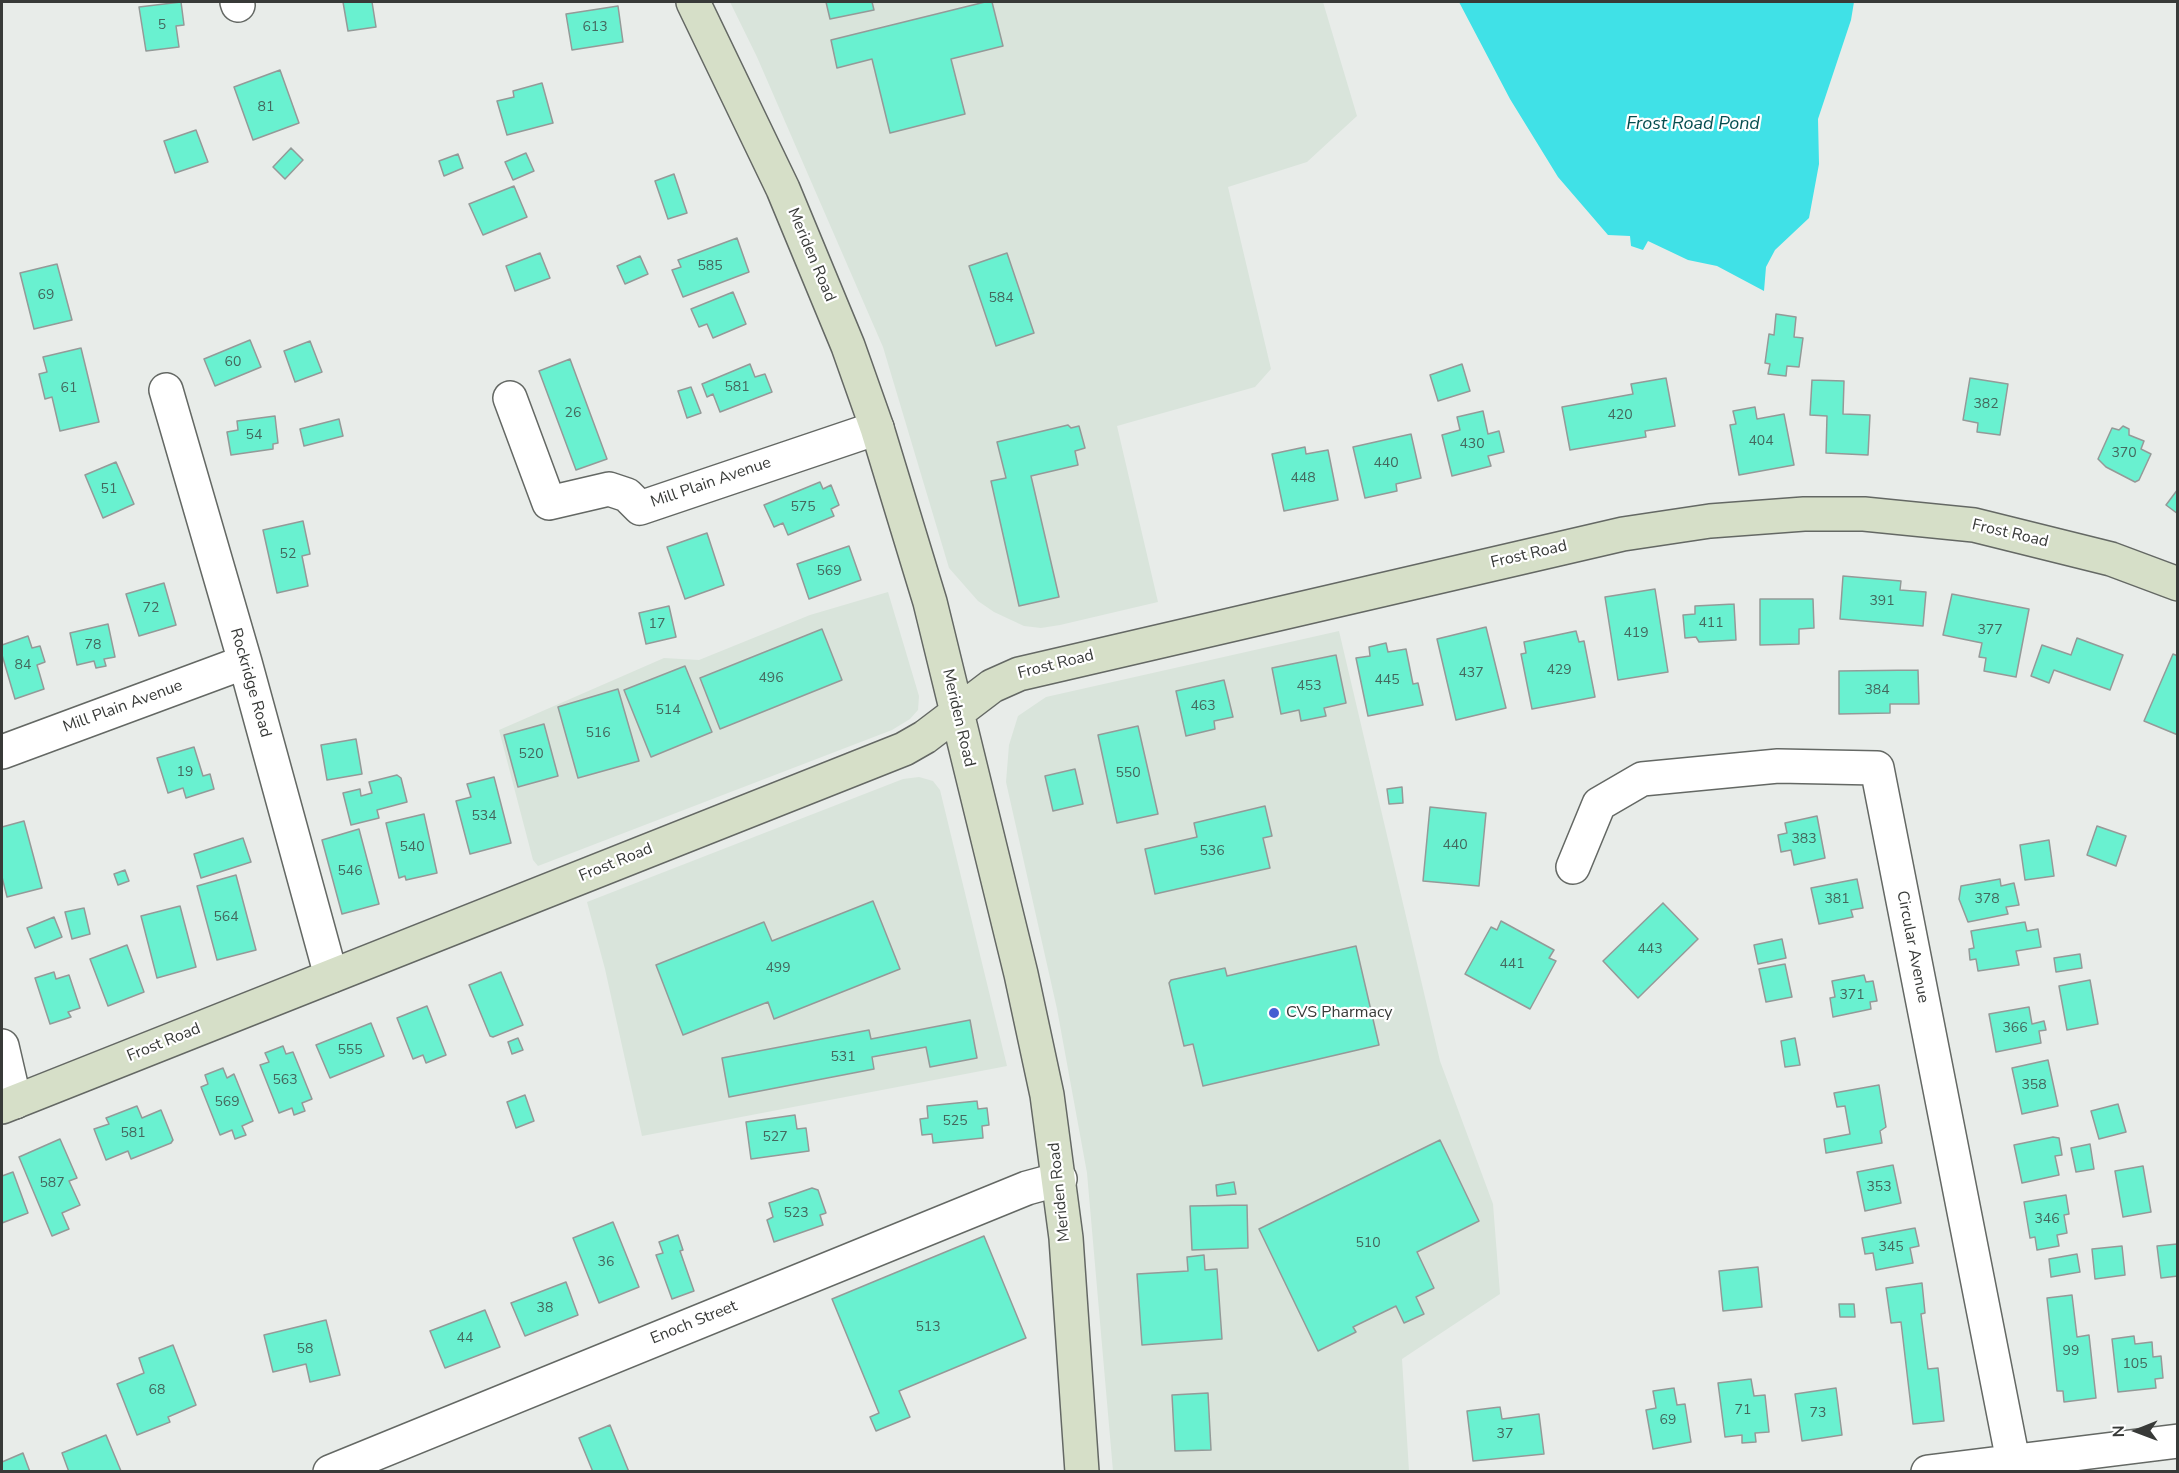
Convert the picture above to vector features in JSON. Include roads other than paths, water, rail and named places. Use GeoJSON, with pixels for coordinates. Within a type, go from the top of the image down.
{"type":"FeatureCollection","features":[{"type":"Feature","properties":{"kind":"main road","name":"Meriden Road"},"geometry":{"type":"LineString","coordinates":[[693,2],[783,189],[848,346],[877,428],[930,602],[1039,1055],[1060,1179],[1082,1472]]}},
{"type":"Feature","properties":{"kind":"main road","name":"Frost Road"},"geometry":{"type":"LineString","coordinates":[[8,1104],[904,749],[926,737],[992,686],[1019,674],[1612,536],[1710,521],[1804,514],[1863,514],[1974,525],[2111,559],[2178,584]]}},
{"type":"Feature","properties":{"kind":"street","name":"Rockridge Road"},"geometry":{"type":"LineString","coordinates":[[166,390],[245,662],[331,976]]}},
{"type":"Feature","properties":{"kind":"street","name":"Mill Plain Avenue"},"geometry":{"type":"LineString","coordinates":[[510,398],[549,503],[609,489],[627,495],[640,508],[877,428]]}},
{"type":"Feature","properties":{"kind":"street","name":"Mill Plain Avenue"},"geometry":{"type":"LineString","coordinates":[[2,752],[245,662]]}},
{"type":"Feature","properties":{"kind":"street","name":"Circular Avenue"},"geometry":{"type":"LineString","coordinates":[[1573,867],[1599,804],[1642,779],[1778,766],[1877,768],[2017,1466]]}},
{"type":"Feature","properties":{"kind":"street"},"geometry":{"type":"LineString","coordinates":[[2,1046],[8,1104]]}},
{"type":"Feature","properties":{"kind":"street","name":"Enoch Street"},"geometry":{"type":"LineString","coordinates":[[330,1472],[1027,1188],[1060,1179]]}},
{"type":"Feature","properties":{"kind":"street"},"geometry":{"type":"LineString","coordinates":[[1928,1472],[2017,1466],[2178,1441]]}},
{"type":"Feature","properties":{"kind":"water","name":"Frost Road Pond"},"geometry":{"type":"Polygon","coordinates":[[[1459,2],[1854,2],[1851,20],[1818,119],[1819,164],[1809,218],[1775,250],[1766,267],[1764,291],[1717,266],[1688,260],[1648,241],[1643,250],[1631,246],[1630,236],[1608,235],[1558,177],[1510,99],[1459,2]]]}},
{"type":"Feature","properties":{"kind":"place","name":"CVS Pharmacy"},"geometry":{"type":"Point","coordinates":[1274,1013]}}]}
